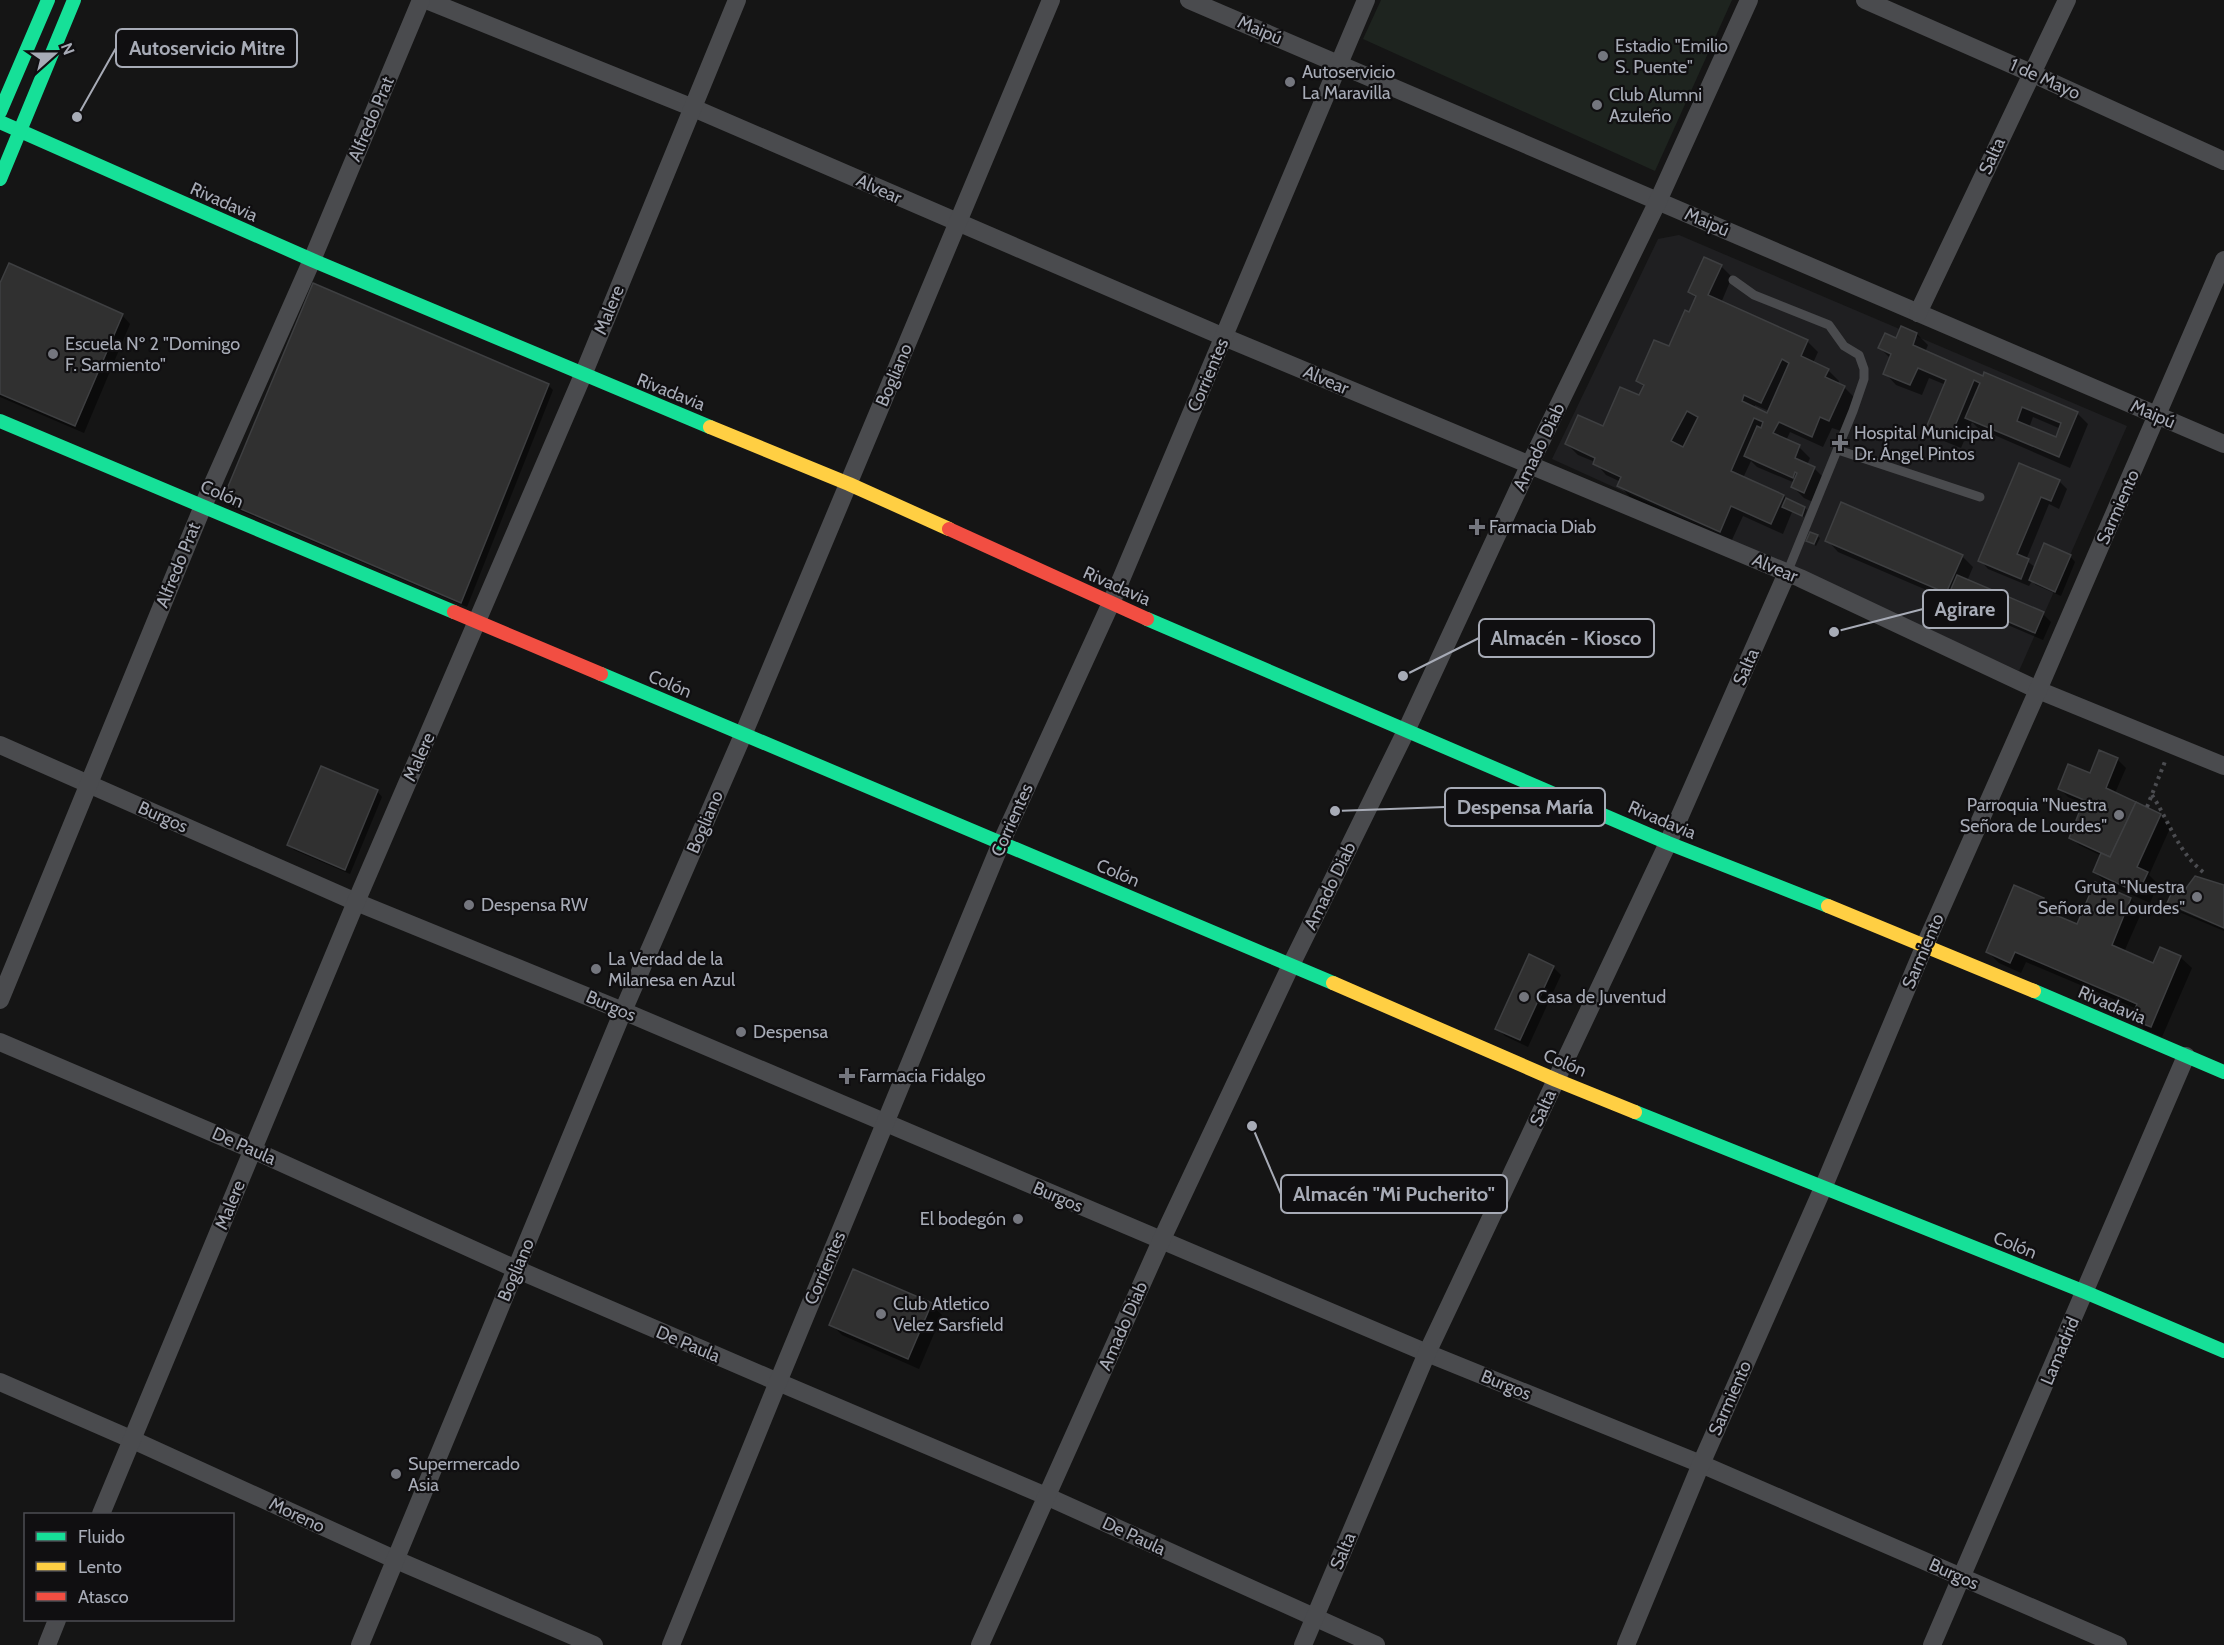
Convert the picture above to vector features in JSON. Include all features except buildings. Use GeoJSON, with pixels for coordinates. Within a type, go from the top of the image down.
{"type":"FeatureCollection","features":[{"type":"Feature","properties":{"kind":"street"},"geometry":{"type":"LineString","coordinates":[[0,112],[48,0]]}},
{"type":"Feature","properties":{"kind":"street"},"geometry":{"type":"LineString","coordinates":[[0,179],[74,0]]}},
{"type":"Feature","properties":{"kind":"street","name":"Alfredo Prat"},"geometry":{"type":"LineString","coordinates":[[0,1000],[202,506],[312,260],[421,0]]}},
{"type":"Feature","properties":{"kind":"street","name":"Alvear"},"geometry":{"type":"LineString","coordinates":[[426,0],[692,107],[1224,338],[1787,573],[2038,690],[2224,766]]}},
{"type":"Feature","properties":{"kind":"street","name":"Malere"},"geometry":{"type":"LineString","coordinates":[[102,1513],[356,902],[583,375],[737,0]]}},
{"type":"Feature","properties":{"kind":"street","name":"Bogliano"},"geometry":{"type":"LineString","coordinates":[[360,1645],[623,1011],[743,735],[1051,0]]}},
{"type":"Feature","properties":{"kind":"street","name":"Maipú"},"geometry":{"type":"LineString","coordinates":[[1189,0],[2224,444]]}},
{"type":"Feature","properties":{"kind":"street","name":"Corrientes"},"geometry":{"type":"LineString","coordinates":[[672,1645],[777,1382],[1001,843],[1111,603],[1366,0]]}},
{"type":"Feature","properties":{"kind":"street","name":"Amado Diab"},"geometry":{"type":"LineString","coordinates":[[980,1645],[1161,1241],[1291,965],[1406,731],[1529,466],[1658,201],[1749,0]]}},
{"type":"Feature","properties":{"kind":"street","name":"1 de Mayo"},"geometry":{"type":"LineString","coordinates":[[1864,0],[2224,161]]}},
{"type":"Feature","properties":{"kind":"street","name":"Salta"},"geometry":{"type":"LineString","coordinates":[[1918,313],[2067,0]]}},
{"type":"Feature","properties":{"kind":"street","name":"Rivadavia"},"geometry":{"type":"LineString","coordinates":[[0,122],[312,260],[583,375],[849,484],[1111,603],[1668,843],[1925,945],[2224,1072]]}},
{"type":"Feature","properties":{"kind":"street","name":"Sarmiento"},"geometry":{"type":"LineString","coordinates":[[1626,1645],[1701,1464],[1925,945],[2158,416],[2224,260]]}},
{"type":"Feature","properties":{"kind":"street","name":"Colón"},"geometry":{"type":"LineString","coordinates":[[0,421],[1291,965],[1556,1080],[2085,1292],[2224,1351]]}},
{"type":"Feature","properties":{"kind":"street","name":"Salta"},"geometry":{"type":"LineString","coordinates":[[1303,1645],[1427,1353],[1668,843],[1787,573]]}},
{"type":"Feature","properties":{"kind":"street","name":"Burgos"},"geometry":{"type":"LineString","coordinates":[[0,745],[356,902],[623,1011],[1427,1353],[1701,1464],[2118,1645]]}},
{"type":"Feature","properties":{"kind":"street","name":"De Paula"},"geometry":{"type":"LineString","coordinates":[[0,1042],[253,1150],[516,1269],[1046,1496],[1376,1645]]}},
{"type":"Feature","properties":{"kind":"street","name":"Lamadrid"},"geometry":{"type":"LineString","coordinates":[[1932,1645],[2186,1056]]}},
{"type":"Feature","properties":{"kind":"street","name":"Moreno"},"geometry":{"type":"LineString","coordinates":[[0,1382],[394,1559],[594,1645]]}},
{"type":"Feature","properties":{"kind":"street"},"geometry":{"type":"LineString","coordinates":[[47,1645],[57,1621]]}},
{"type":"Feature","properties":{"kind":"lane"},"geometry":{"type":"LineString","coordinates":[[1733,280],[1754,295],[1829,325],[1844,346],[1859,355],[1864,369],[1864,378],[1838,450],[1787,573]]}},
{"type":"Feature","properties":{"kind":"lane"},"geometry":{"type":"LineString","coordinates":[[1838,450],[1980,497]]}},
{"type":"Feature","properties":{"kind":"path"},"geometry":{"type":"LineString","coordinates":[[2147,807],[2172,745]]}},
{"type":"Feature","properties":{"kind":"path"},"geometry":{"type":"LineString","coordinates":[[2152,795],[2166,816],[2187,857],[2203,872]]}},
{"type":"Feature","properties":{"kind":"shaded area","name":"Club Alumni Azuleño"},"geometry":{"type":"Polygon","coordinates":[[[1381,0],[1732,0],[1655,171],[1363,39],[1381,0]]]}},
{"type":"Feature","properties":{"kind":"shaded area","name":"Hospital Municipal Dr. Ángel Pintos"},"geometry":{"type":"Polygon","coordinates":[[[1679,235],[2127,426],[2019,671],[1552,459],[1658,239],[1679,235]]]}},
{"type":"Feature","properties":{"kind":"traffic: fast"},"geometry":{"type":"LineString","coordinates":[[0,112],[48,0]]}},
{"type":"Feature","properties":{"kind":"traffic: fast"},"geometry":{"type":"LineString","coordinates":[[0,179],[74,0]]}},
{"type":"Feature","properties":{"kind":"traffic: fast"},"geometry":{"type":"LineString","coordinates":[[0,122],[312,260],[710,427]]}},
{"type":"Feature","properties":{"kind":"traffic: fast"},"geometry":{"type":"LineString","coordinates":[[0,421],[454,612]]}},
{"type":"Feature","properties":{"kind":"traffic: fast"},"geometry":{"type":"LineString","coordinates":[[1147,619],[1668,843],[1828,906]]}},
{"type":"Feature","properties":{"kind":"traffic: fast"},"geometry":{"type":"LineString","coordinates":[[601,674],[1333,983]]}},
{"type":"Feature","properties":{"kind":"traffic: fast"},"geometry":{"type":"LineString","coordinates":[[2034,991],[2224,1072]]}},
{"type":"Feature","properties":{"kind":"traffic: fast"},"geometry":{"type":"LineString","coordinates":[[1635,1112],[2085,1292],[2224,1351]]}},
{"type":"Feature","properties":{"kind":"traffic: slow"},"geometry":{"type":"LineString","coordinates":[[710,427],[849,484],[949,529]]}},
{"type":"Feature","properties":{"kind":"traffic: slow"},"geometry":{"type":"LineString","coordinates":[[1828,906],[2034,991]]}},
{"type":"Feature","properties":{"kind":"traffic: slow"},"geometry":{"type":"LineString","coordinates":[[1333,983],[1635,1112]]}},
{"type":"Feature","properties":{"kind":"traffic: jam"},"geometry":{"type":"LineString","coordinates":[[949,529],[1147,619]]}},
{"type":"Feature","properties":{"kind":"traffic: jam"},"geometry":{"type":"LineString","coordinates":[[454,612],[601,674]]}},
{"type":"Feature","properties":{"kind":"place","name":"Estadio \"Emilio S. Puente\""},"geometry":{"type":"Point","coordinates":[1603,56]}},
{"type":"Feature","properties":{"kind":"place","name":"Autoservicio La Maravilla"},"geometry":{"type":"Point","coordinates":[1290,82]}},
{"type":"Feature","properties":{"kind":"place","name":"Club Alumni Azuleño"},"geometry":{"type":"Point","coordinates":[1597,105]}},
{"type":"Feature","properties":{"kind":"place","name":"Autoservicio Mitre"},"geometry":{"type":"Point","coordinates":[77,117]}},
{"type":"Feature","properties":{"kind":"place","name":"Escuela Nº 2 \"Domingo F. Sarmiento\""},"geometry":{"type":"Point","coordinates":[53,354]}},
{"type":"Feature","properties":{"kind":"place","name":"Hospital Municipal Dr. Ángel Pintos"},"geometry":{"type":"Point","coordinates":[1840,443]}},
{"type":"Feature","properties":{"kind":"place","name":"Farmacia Diab"},"geometry":{"type":"Point","coordinates":[1477,527]}},
{"type":"Feature","properties":{"kind":"place","name":"Agirare"},"geometry":{"type":"Point","coordinates":[1834,632]}},
{"type":"Feature","properties":{"kind":"place","name":"Almacén - Kiosco"},"geometry":{"type":"Point","coordinates":[1403,676]}},
{"type":"Feature","properties":{"kind":"place","name":"Despensa María"},"geometry":{"type":"Point","coordinates":[1335,811]}},
{"type":"Feature","properties":{"kind":"place","name":"Parroquia \"Nuestra Señora de Lourdes\""},"geometry":{"type":"Point","coordinates":[2119,815]}},
{"type":"Feature","properties":{"kind":"place","name":"Gruta \"Nuestra Señora de Lourdes\""},"geometry":{"type":"Point","coordinates":[2197,897]}},
{"type":"Feature","properties":{"kind":"place","name":"Despensa RW"},"geometry":{"type":"Point","coordinates":[469,905]}},
{"type":"Feature","properties":{"kind":"place","name":"La Verdad de la Milanesa en Azul"},"geometry":{"type":"Point","coordinates":[596,969]}},
{"type":"Feature","properties":{"kind":"place","name":"Casa de Juventud"},"geometry":{"type":"Point","coordinates":[1524,997]}},
{"type":"Feature","properties":{"kind":"place","name":"Despensa"},"geometry":{"type":"Point","coordinates":[741,1032]}},
{"type":"Feature","properties":{"kind":"place","name":"Farmacia Fidalgo"},"geometry":{"type":"Point","coordinates":[847,1076]}},
{"type":"Feature","properties":{"kind":"place","name":"Almacén \"Mi Pucherito\""},"geometry":{"type":"Point","coordinates":[1252,1126]}},
{"type":"Feature","properties":{"kind":"place","name":"El bodegón"},"geometry":{"type":"Point","coordinates":[1018,1219]}},
{"type":"Feature","properties":{"kind":"place","name":"Club Atletico Velez Sarsfield"},"geometry":{"type":"Point","coordinates":[881,1314]}},
{"type":"Feature","properties":{"kind":"place","name":"Supermercado Asia"},"geometry":{"type":"Point","coordinates":[396,1474]}}]}
